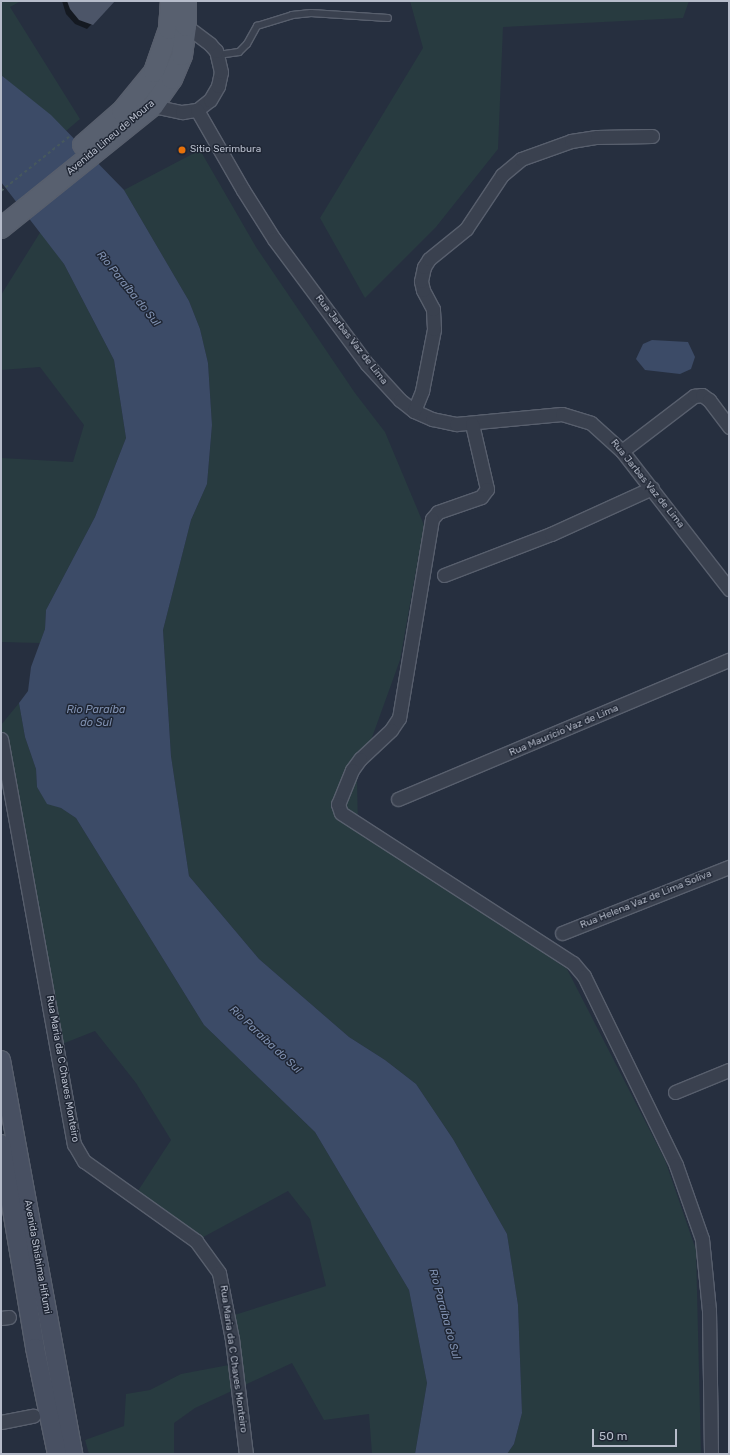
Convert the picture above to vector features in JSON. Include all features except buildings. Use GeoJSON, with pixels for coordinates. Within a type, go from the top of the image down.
{"type":"FeatureCollection","features":[{"type":"Feature","properties":{"kind":"main road","name":"Avenida Lineu de Moura"},"geometry":{"type":"LineString","coordinates":[[110,131],[154,72],[168,33],[171,1]]}},
{"type":"Feature","properties":{"kind":"main road","name":"Avenida Lineu de Moura"},"geometry":{"type":"LineString","coordinates":[[1,228],[110,131],[153,106],[178,68],[186,26],[186,1]]}},
{"type":"Feature","properties":{"kind":"main road"},"geometry":{"type":"LineString","coordinates":[[1,213],[110,131]]}},
{"type":"Feature","properties":{"kind":"street"},"geometry":{"type":"LineString","coordinates":[[153,106],[182,112],[197,110],[210,100],[218,86],[221,72],[218,55],[210,44],[186,26]]}},
{"type":"Feature","properties":{"kind":"street","name":"Rua Jarbas Vaz de Lima"},"geometry":{"type":"LineString","coordinates":[[197,110],[242,190],[274,238],[381,381],[414,411],[432,419],[472,424],[562,414],[591,423],[622,451],[729,589]]}},
{"type":"Feature","properties":{"kind":"street"},"geometry":{"type":"LineString","coordinates":[[414,411],[422,391],[434,329],[433,309],[421,281],[424,268],[429,259],[466,229],[502,175],[521,159],[571,141],[603,136],[652,136]]}},
{"type":"Feature","properties":{"kind":"street"},"geometry":{"type":"LineString","coordinates":[[622,451],[694,396],[702,395],[709,400],[729,427]]}},
{"type":"Feature","properties":{"kind":"street"},"geometry":{"type":"LineString","coordinates":[[472,424],[487,489],[481,497],[438,512],[432,519],[399,718],[391,730],[360,759],[352,770],[338,804],[341,813],[573,963],[584,976],[676,1165],[702,1239],[709,1310],[710,1454]]}},
{"type":"Feature","properties":{"kind":"street"},"geometry":{"type":"LineString","coordinates":[[444,576],[551,534],[652,488]]}},
{"type":"Feature","properties":{"kind":"street","name":"Rua Maurício Vaz de Lima"},"geometry":{"type":"LineString","coordinates":[[398,799],[580,725],[729,660]]}},
{"type":"Feature","properties":{"kind":"street","name":"Rua Maria da C Chaves Monteiro"},"geometry":{"type":"LineString","coordinates":[[1,739],[74,1144],[84,1161],[196,1241],[218,1273],[232,1339],[246,1454]]}},
{"type":"Feature","properties":{"kind":"street","name":"Rua Helena Vaz de Lima Soliva"},"geometry":{"type":"LineString","coordinates":[[562,933],[729,868]]}},
{"type":"Feature","properties":{"kind":"street","name":"Avenida Shishima Hifumi"},"geometry":{"type":"LineString","coordinates":[[1,1060],[73,1454]]}},
{"type":"Feature","properties":{"kind":"street"},"geometry":{"type":"LineString","coordinates":[[675,1092],[729,1070]]}},
{"type":"Feature","properties":{"kind":"street","name":"Avenida Shishima Hifumi"},"geometry":{"type":"LineString","coordinates":[[1,1144],[35,1348],[57,1454]]}},
{"type":"Feature","properties":{"kind":"street"},"geometry":{"type":"LineString","coordinates":[[1,1422],[33,1416]]}},
{"type":"Feature","properties":{"kind":"lane"},"geometry":{"type":"LineString","coordinates":[[218,55],[239,52],[247,44],[257,26],[292,15],[311,13],[388,18]]}},
{"type":"Feature","properties":{"kind":"path"},"geometry":{"type":"LineString","coordinates":[[1,192],[73,134]]}},
{"type":"Feature","properties":{"kind":"green space"},"geometry":{"type":"Polygon","coordinates":[[[1,1],[21,1],[10,7],[80,119],[66,131],[1,75],[1,1]]]}},
{"type":"Feature","properties":{"kind":"green space"},"geometry":{"type":"Polygon","coordinates":[[[410,1],[689,1],[683,18],[503,27],[498,149],[436,227],[365,298],[320,218],[423,48],[410,1]]]}},
{"type":"Feature","properties":{"kind":"green space"},"geometry":{"type":"Polygon","coordinates":[[[200,150],[256,247],[355,393],[385,432],[424,525],[400,660],[357,779],[358,826],[567,969],[665,1160],[696,1250],[701,1454],[507,1454],[514,1444],[522,1413],[518,1305],[507,1234],[453,1139],[416,1084],[385,1060],[349,1037],[259,959],[189,876],[171,756],[163,630],[191,520],[207,484],[212,425],[208,363],[200,329],[189,301],[124,190],[200,150]]]}},
{"type":"Feature","properties":{"kind":"green space"},"geometry":{"type":"Polygon","coordinates":[[[41,231],[64,264],[114,360],[126,438],[95,517],[46,610],[45,629],[40,643],[1,642],[1,458],[73,462],[84,425],[40,367],[1,370],[1,295],[41,231]]]}},
{"type":"Feature","properties":{"kind":"green space"},"geometry":{"type":"Polygon","coordinates":[[[19,703],[25,737],[36,769],[37,787],[47,803],[61,808],[76,818],[204,1025],[315,1132],[409,1290],[427,1383],[415,1454],[372,1454],[369,1414],[324,1420],[292,1363],[195,1408],[174,1423],[174,1454],[89,1454],[85,1440],[124,1426],[126,1394],[150,1390],[181,1374],[234,1364],[228,1317],[326,1286],[310,1219],[288,1191],[196,1241],[134,1197],[171,1140],[136,1083],[95,1031],[57,1046],[1,739],[1,725],[19,703]]]}},
{"type":"Feature","properties":{"kind":"water","name":"Rio Paraíba do Sul"},"geometry":{"type":"Polygon","coordinates":[[[1,75],[51,115],[124,190],[189,301],[200,329],[208,363],[212,425],[207,484],[191,520],[163,630],[171,756],[189,876],[259,959],[349,1037],[385,1060],[416,1084],[453,1139],[507,1234],[518,1305],[522,1413],[514,1444],[507,1454],[415,1454],[427,1383],[409,1290],[315,1132],[204,1025],[76,818],[61,808],[47,804],[37,787],[36,769],[25,737],[19,703],[28,691],[31,667],[45,629],[46,610],[95,517],[126,438],[114,360],[64,264],[1,182],[1,75]]]}},
{"type":"Feature","properties":{"kind":"water"},"geometry":{"type":"Polygon","coordinates":[[[652,340],[688,342],[695,357],[691,369],[680,374],[645,370],[636,359],[643,344],[652,340]]]}},
{"type":"Feature","properties":{"kind":"place","name":"Sitio Serimbura"},"geometry":{"type":"Point","coordinates":[182,150]}}]}
